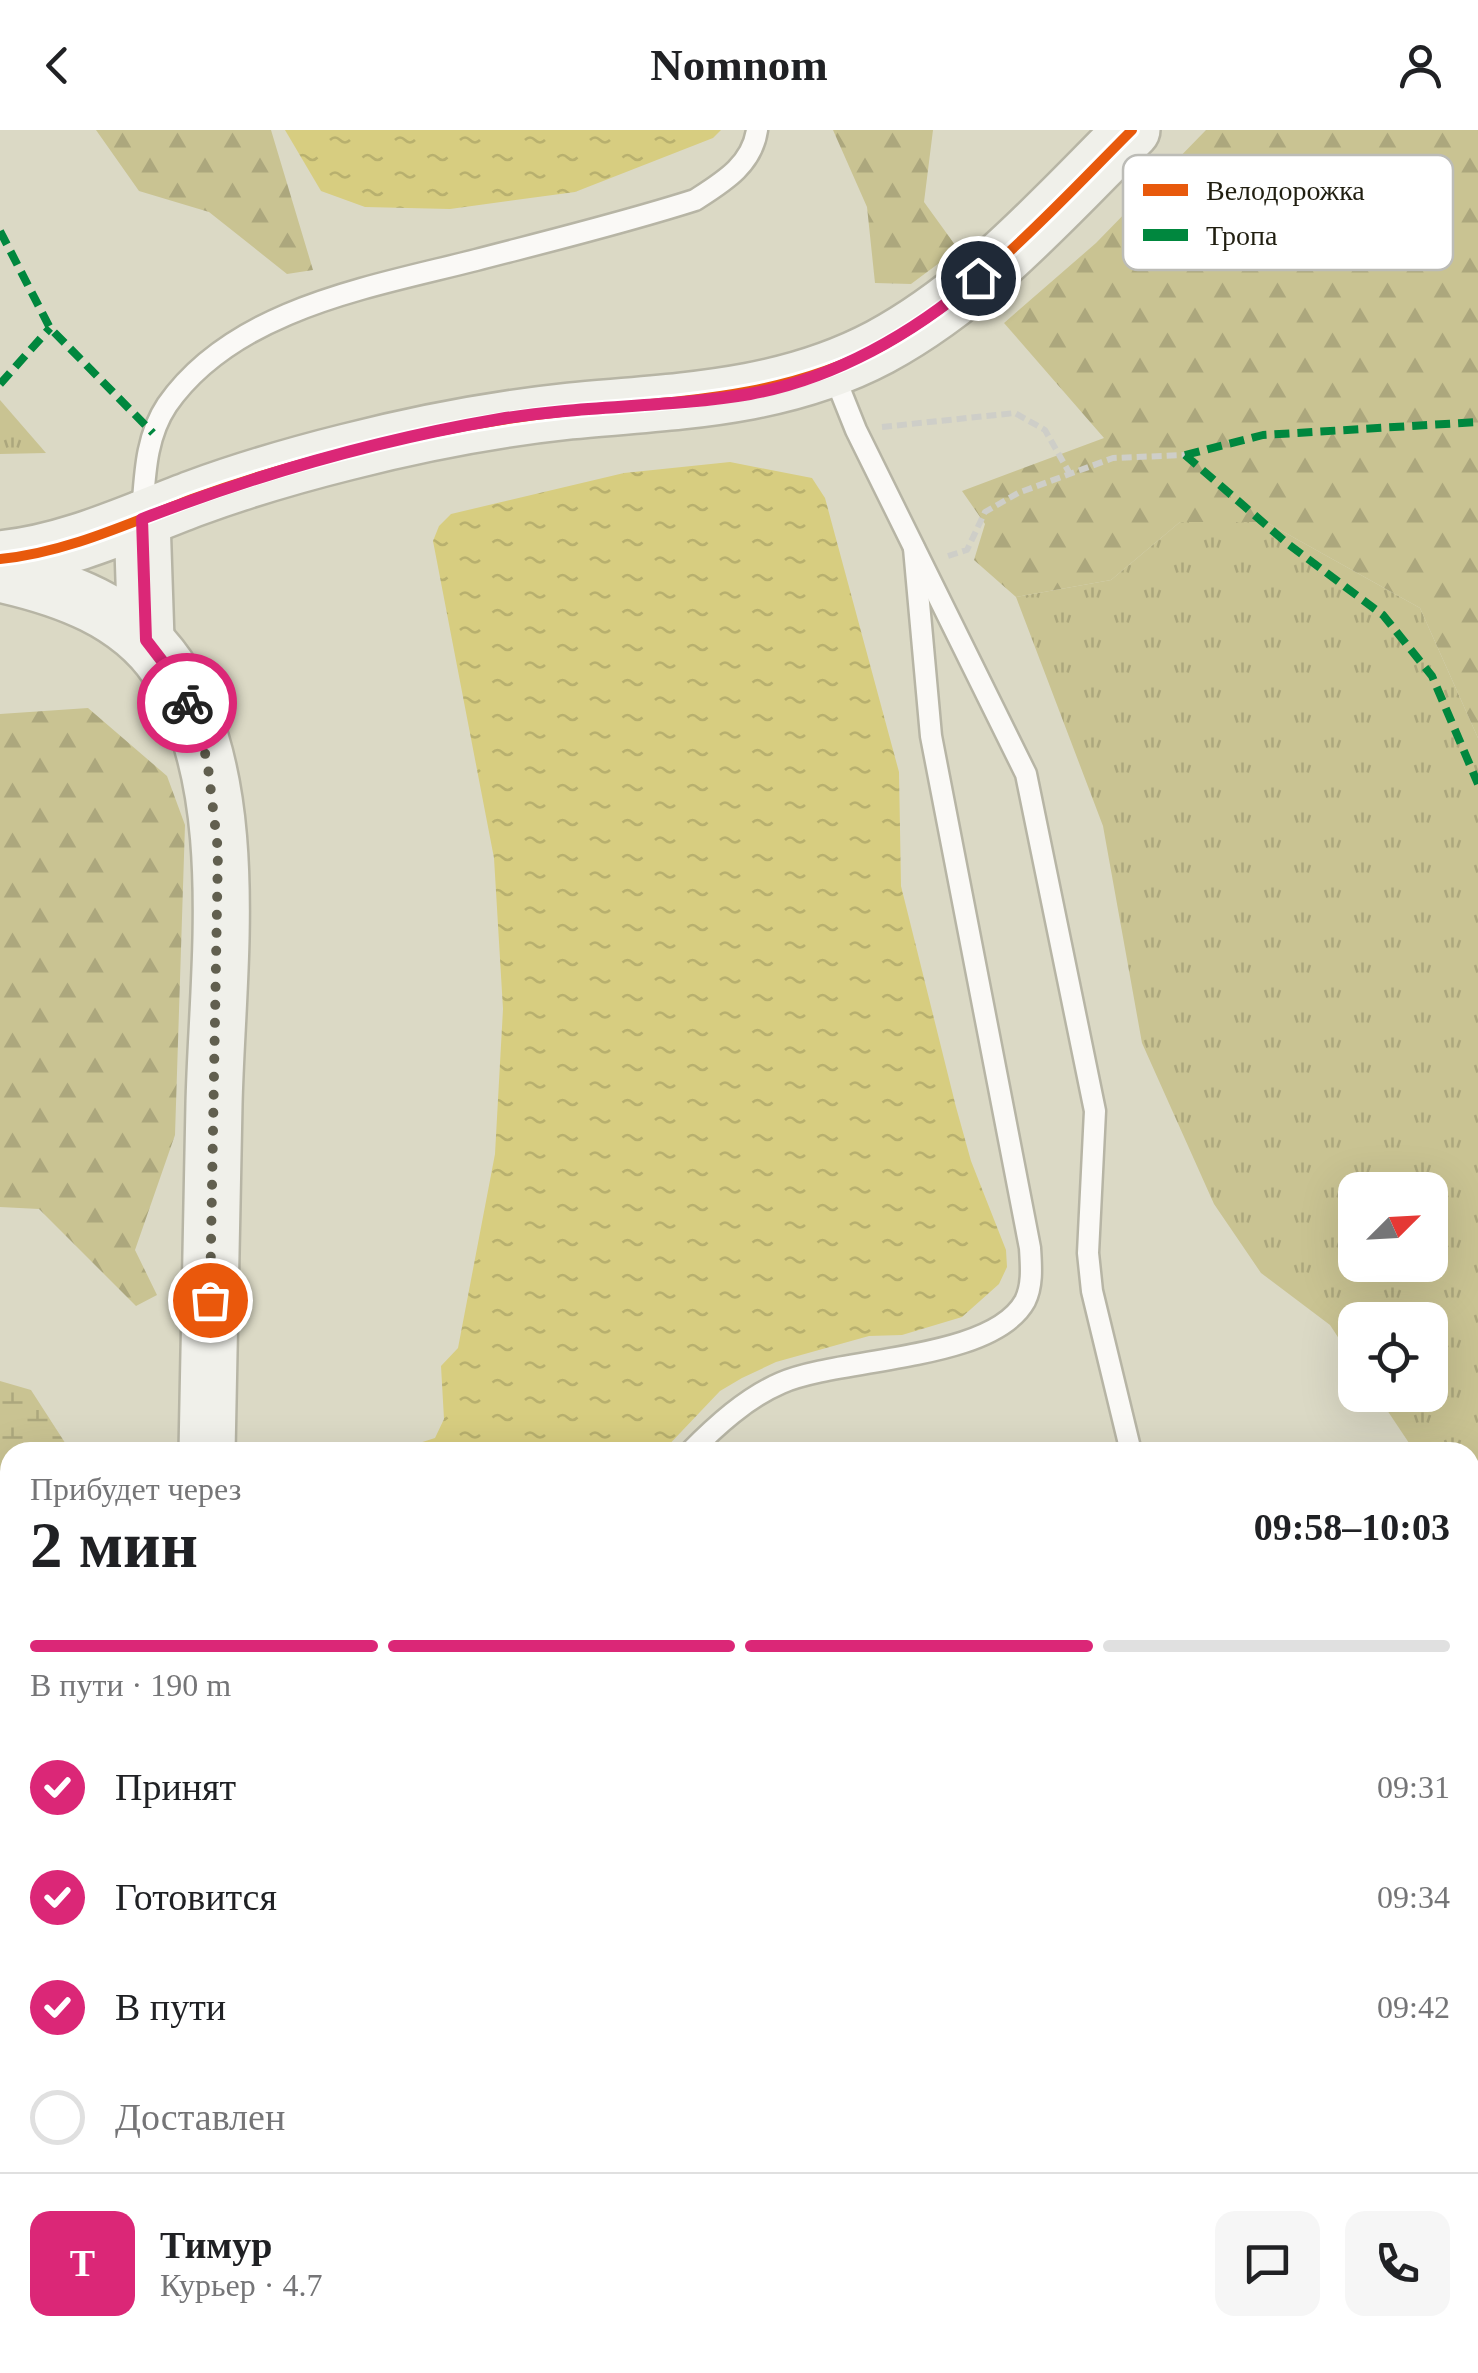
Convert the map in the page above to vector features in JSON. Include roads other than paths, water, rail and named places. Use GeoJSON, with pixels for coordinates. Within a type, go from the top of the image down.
{"type":"FeatureCollection","features":[{"type":"Feature","properties":{"kind":"street"},"geometry":{"type":"LineString","coordinates":[[0,559],[34,556],[296,464],[444,429],[506,418],[754,393],[831,368],[878,348],[960,294],[1132,130]]}},
{"type":"Feature","properties":{"kind":"street"},"geometry":{"type":"LineString","coordinates":[[142,519],[146,640]]}},
{"type":"Feature","properties":{"kind":"street"},"geometry":{"type":"LineString","coordinates":[[0,574],[49,585],[85,600],[146,640],[183,694],[207,759],[214,800],[218,920],[207,1442]]}},
{"type":"Feature","properties":{"kind":"lane"},"geometry":{"type":"LineString","coordinates":[[142,519],[152,433],[186,382],[226,348],[281,318],[350,292],[695,200],[729,179],[754,148],[757,130]]}},
{"type":"Feature","properties":{"kind":"lane"},"geometry":{"type":"LineString","coordinates":[[831,368],[856,430],[1010,738],[1036,814],[1095,1111],[1088,1253],[1092,1291],[1130,1442]]}},
{"type":"Feature","properties":{"kind":"lane"},"geometry":{"type":"LineString","coordinates":[[701,1442],[736,1411],[785,1381],[978,1337],[1014,1316],[1026,1298],[1030,1248],[931,736],[914,548]]}},
{"type":"Feature","properties":{"kind":"water"},"geometry":{"type":"Polygon","coordinates":[[[285,130],[721,130],[713,138],[575,192],[450,209],[365,207],[321,191],[285,130]]]}},
{"type":"Feature","properties":{"kind":"water"},"geometry":{"type":"Polygon","coordinates":[[[730,462],[812,478],[825,498],[899,772],[901,886],[971,1161],[1006,1250],[1007,1267],[999,1284],[962,1317],[902,1335],[869,1336],[776,1362],[742,1378],[720,1391],[672,1442],[422,1442],[435,1438],[444,1419],[441,1366],[458,1348],[495,1154],[503,1009],[494,858],[433,541],[439,526],[451,514],[624,473],[730,462]]]}}]}
